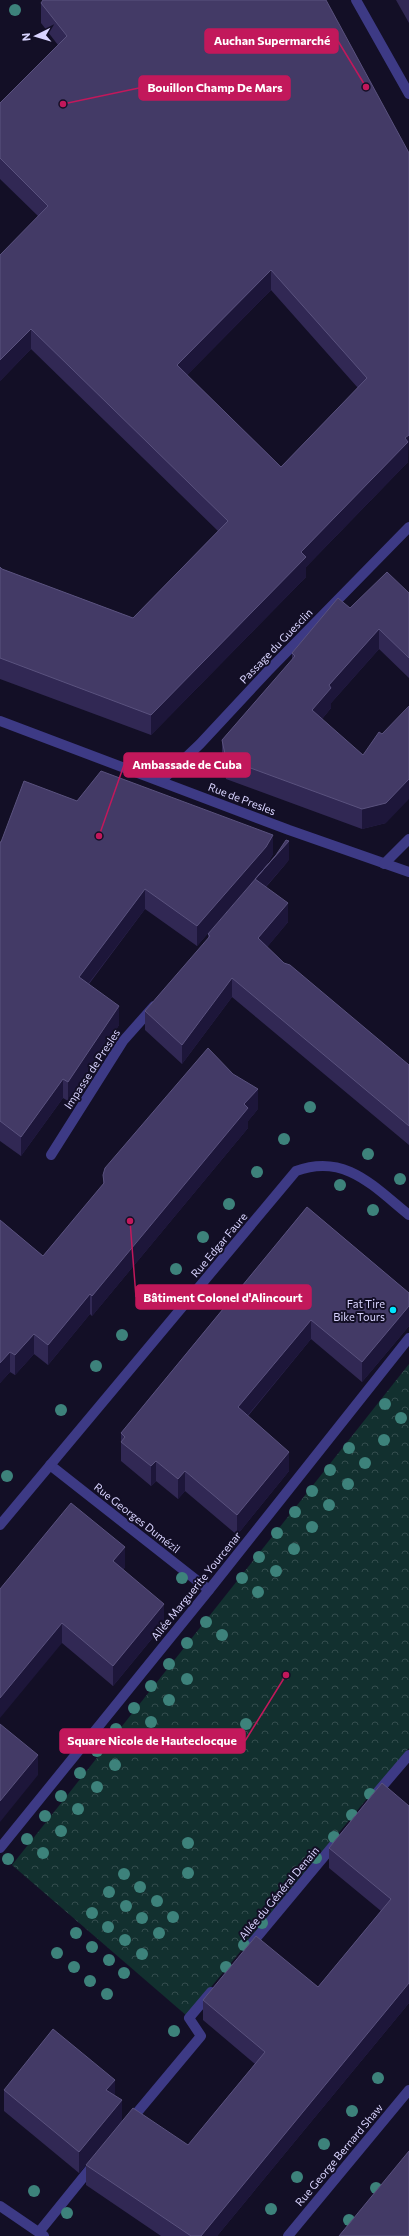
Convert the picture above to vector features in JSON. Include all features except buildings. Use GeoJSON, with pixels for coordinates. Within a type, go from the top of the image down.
{"type":"FeatureCollection","features":[{"type":"Feature","properties":{"kind":"street"},"geometry":{"type":"LineString","coordinates":[[356,0],[409,94]]}},
{"type":"Feature","properties":{"kind":"street","name":"Passage du Guesclin"},"geometry":{"type":"LineString","coordinates":[[161,781],[200,744],[268,671],[409,528]]}},
{"type":"Feature","properties":{"kind":"street","name":"Rue de Presles"},"geometry":{"type":"LineString","coordinates":[[0,721],[289,830],[409,872]]}},
{"type":"Feature","properties":{"kind":"street"},"geometry":{"type":"LineString","coordinates":[[285,842],[289,830]]}},
{"type":"Feature","properties":{"kind":"street"},"geometry":{"type":"LineString","coordinates":[[384,864],[409,839]]}},
{"type":"Feature","properties":{"kind":"street","name":"Impasse de Presles"},"geometry":{"type":"LineString","coordinates":[[51,1155],[123,1041],[159,999]]}},
{"type":"Feature","properties":{"kind":"street","name":"Rue Edgar Faure"},"geometry":{"type":"LineString","coordinates":[[0,1525],[296,1171],[312,1165],[330,1165],[346,1168],[360,1176],[409,1215]]}},
{"type":"Feature","properties":{"kind":"street","name":"Allée Marguerite Yourcenar"},"geometry":{"type":"LineString","coordinates":[[0,1848],[209,1590],[409,1338]]}},
{"type":"Feature","properties":{"kind":"street","name":"Rue Georges Dumézil"},"geometry":{"type":"LineString","coordinates":[[50,1465],[209,1590]]}},
{"type":"Feature","properties":{"kind":"street"},"geometry":{"type":"LineString","coordinates":[[368,1804],[409,1755]]}},
{"type":"Feature","properties":{"kind":"street","name":"Allée du Général Denain"},"geometry":{"type":"LineString","coordinates":[[240,1957],[343,1834]]}},
{"type":"Feature","properties":{"kind":"street"},"geometry":{"type":"LineString","coordinates":[[122,2132],[201,2036],[189,2018],[220,1982]]}},
{"type":"Feature","properties":{"kind":"street","name":"Rue George Bernard Shaw"},"geometry":{"type":"LineString","coordinates":[[288,2236],[409,2090]]}},
{"type":"Feature","properties":{"kind":"street"},"geometry":{"type":"LineString","coordinates":[[0,2206],[42,2234],[102,2155]]}},
{"type":"Feature","properties":{"kind":"green space"},"geometry":{"type":"Polygon","coordinates":[[[409,1364],[409,1748],[187,2016],[12,1865],[409,1364]]]}},
{"type":"Feature","properties":{"kind":"place","name":"Auchan Supermarché"},"geometry":{"type":"Point","coordinates":[366,87]}},
{"type":"Feature","properties":{"kind":"place","name":"Bouillon Champ De Mars"},"geometry":{"type":"Point","coordinates":[63,104]}},
{"type":"Feature","properties":{"kind":"place","name":"Ambassade de Cuba"},"geometry":{"type":"Point","coordinates":[99,836]}},
{"type":"Feature","properties":{"kind":"place","name":"Bâtiment Colonel d'Alincourt"},"geometry":{"type":"Point","coordinates":[130,1221]}},
{"type":"Feature","properties":{"kind":"place","name":"Fat Tire Bike Tours"},"geometry":{"type":"Point","coordinates":[393,1310]}},
{"type":"Feature","properties":{"kind":"place","name":"Square Nicole de Hauteclocque"},"geometry":{"type":"Point","coordinates":[286,1675]}}]}
